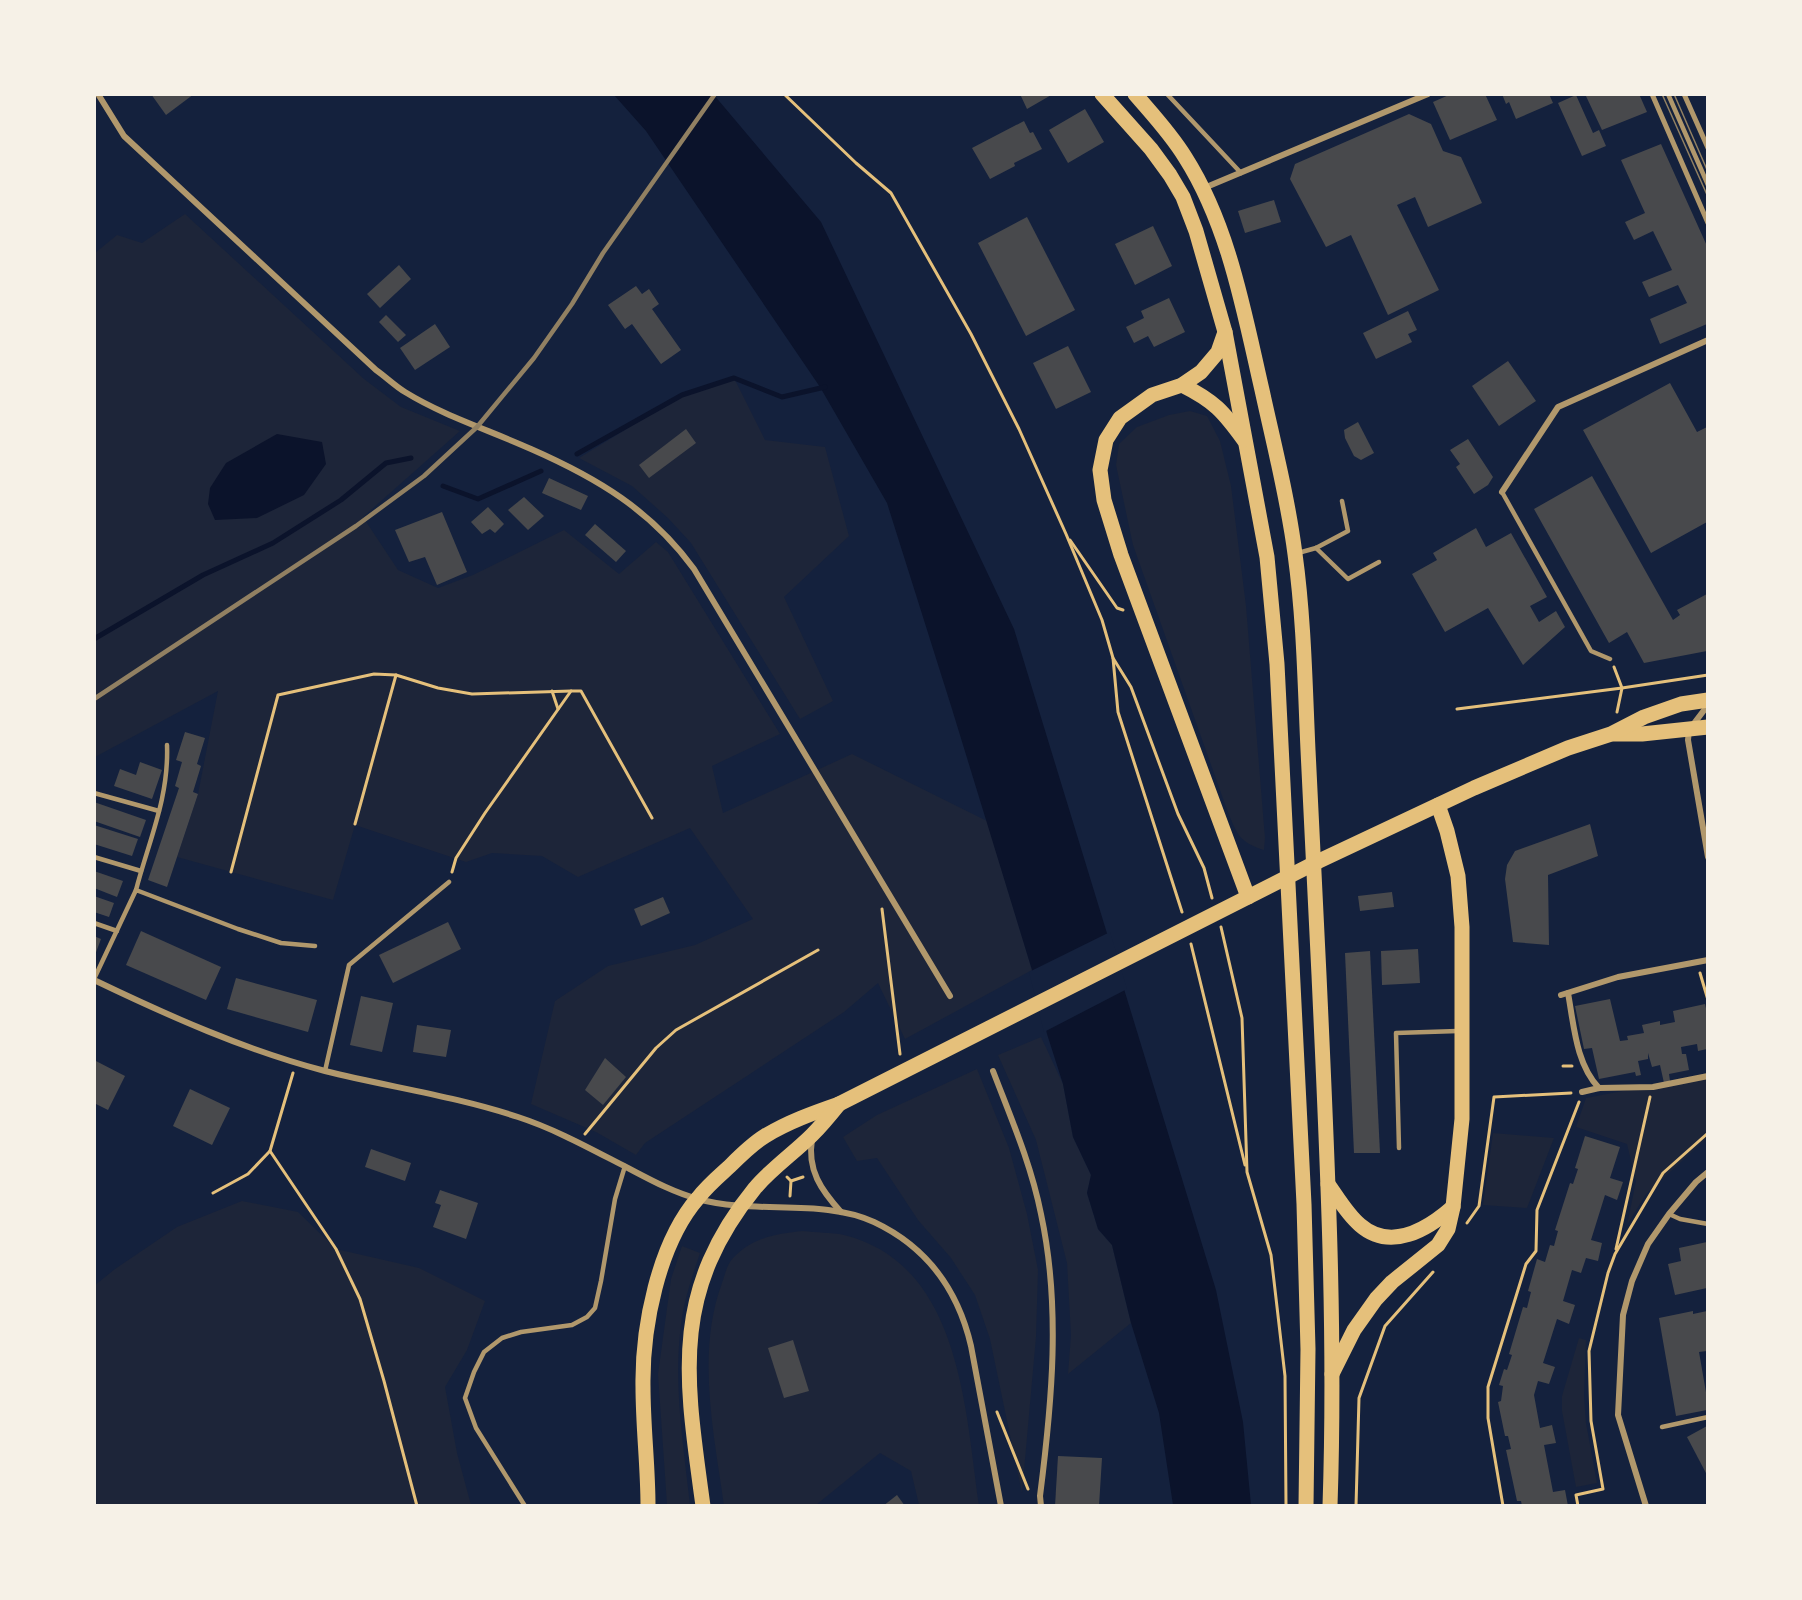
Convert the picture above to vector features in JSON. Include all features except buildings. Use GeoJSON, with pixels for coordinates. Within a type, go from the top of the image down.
{"type":"FeatureCollection","features":[{"type":"Feature","properties":{"kind":"main road"},"geometry":{"type":"LineString","coordinates":[[1102,94],[1151,148],[1170,175],[1183,197],[1197,231],[1225,332],[1268,557],[1277,664],[1304,1204],[1308,1349],[1306,1506]]}},
{"type":"Feature","properties":{"kind":"main road"},"geometry":{"type":"LineString","coordinates":[[1135,94],[1167,131],[1186,158],[1218,224],[1231,263],[1250,337],[1282,482],[1295,554],[1304,658],[1328,1184],[1332,1452],[1330,1506]]}},
{"type":"Feature","properties":{"kind":"main road"},"geometry":{"type":"LineString","coordinates":[[1225,332],[1218,352],[1201,372],[1182,385],[1152,395],[1120,418],[1106,440],[1100,470],[1104,500],[1121,555],[1248,897]]}},
{"type":"Feature","properties":{"kind":"main road"},"geometry":{"type":"LineString","coordinates":[[1182,385],[1205,396],[1217,406],[1248,446]]}},
{"type":"Feature","properties":{"kind":"main road"},"geometry":{"type":"LineString","coordinates":[[648,1506],[642,1386],[651,1305],[659,1276],[675,1234],[697,1199],[729,1166],[762,1138],[808,1114],[839,1104],[1248,897],[1388,828],[1522,766],[1611,734],[1644,717],[1681,704],[1707,703]]}},
{"type":"Feature","properties":{"kind":"main road"},"geometry":{"type":"LineString","coordinates":[[1611,734],[1642,734],[1707,727]]}},
{"type":"Feature","properties":{"kind":"main road"},"geometry":{"type":"LineString","coordinates":[[1331,1376],[1354,1330],[1376,1299],[1392,1282],[1438,1245],[1448,1229],[1453,1207],[1462,1119],[1460,891],[1453,853],[1438,805]]}},
{"type":"Feature","properties":{"kind":"main road"},"geometry":{"type":"LineString","coordinates":[[703,1506],[688,1379],[689,1343],[694,1309],[708,1261],[740,1207],[770,1173],[813,1134],[839,1104]]}},
{"type":"Feature","properties":{"kind":"main road"},"geometry":{"type":"LineString","coordinates":[[1328,1184],[1361,1227],[1382,1236],[1402,1236],[1421,1232],[1453,1207]]}},
{"type":"Feature","properties":{"kind":"street"},"geometry":{"type":"LineString","coordinates":[[98,94],[124,136],[376,370],[406,392],[477,427],[582,473],[620,496],[676,544],[700,579],[950,996]]}},
{"type":"Feature","properties":{"kind":"street"},"geometry":{"type":"LineString","coordinates":[[1203,189],[1428,94]]}},
{"type":"Feature","properties":{"kind":"street"},"geometry":{"type":"LineString","coordinates":[[1652,94],[1707,223]]}},
{"type":"Feature","properties":{"kind":"street"},"geometry":{"type":"LineString","coordinates":[[1684,94],[1707,148]]}},
{"type":"Feature","properties":{"kind":"street"},"geometry":{"type":"LineString","coordinates":[[1502,492],[1558,407],[1707,340]]}},
{"type":"Feature","properties":{"kind":"street"},"geometry":{"type":"LineString","coordinates":[[1707,703],[1689,730],[1691,766],[1707,857]]}},
{"type":"Feature","properties":{"kind":"street"},"geometry":{"type":"LineString","coordinates":[[1599,1088],[1588,1077],[1583,1065],[1564,994],[1618,977],[1707,960]]}},
{"type":"Feature","properties":{"kind":"street"},"geometry":{"type":"LineString","coordinates":[[94,980],[165,1015],[296,1062],[325,1071],[466,1102],[519,1118],[577,1143],[655,1183],[697,1199],[740,1207],[842,1213],[874,1222],[902,1238],[921,1253],[936,1270],[957,1302],[966,1324],[1000,1506]]}},
{"type":"Feature","properties":{"kind":"street"},"geometry":{"type":"LineString","coordinates":[[993,1071],[1021,1143],[1041,1212],[1053,1293],[1054,1345],[1040,1496],[1041,1506]]}},
{"type":"Feature","properties":{"kind":"street"},"geometry":{"type":"LineString","coordinates":[[1582,1092],[1599,1088],[1653,1088],[1707,1076]]}},
{"type":"Feature","properties":{"kind":"street"},"geometry":{"type":"LineString","coordinates":[[813,1134],[810,1161],[818,1184],[842,1213]]}},
{"type":"Feature","properties":{"kind":"street"},"geometry":{"type":"LineString","coordinates":[[1646,1506],[1618,1415],[1623,1315],[1632,1281],[1648,1244],[1669,1214],[1707,1172]]}},
{"type":"Feature","properties":{"kind":"lane"},"geometry":{"type":"LineString","coordinates":[[1167,94],[1241,173]]}},
{"type":"Feature","properties":{"kind":"lane"},"geometry":{"type":"LineString","coordinates":[[1668,94],[1707,185]]}},
{"type":"Feature","properties":{"kind":"lane"},"geometry":{"type":"LineString","coordinates":[[1502,492],[1591,651],[1610,658]]}},
{"type":"Feature","properties":{"kind":"lane"},"geometry":{"type":"LineString","coordinates":[[1295,554],[1316,548],[1348,531],[1342,501]]}},
{"type":"Feature","properties":{"kind":"lane"},"geometry":{"type":"LineString","coordinates":[[1316,548],[1348,579],[1379,562]]}},
{"type":"Feature","properties":{"kind":"lane"},"geometry":{"type":"LineString","coordinates":[[94,980],[136,890],[168,771],[167,745]]}},
{"type":"Feature","properties":{"kind":"lane"},"geometry":{"type":"LineString","coordinates":[[94,793],[159,811]]}},
{"type":"Feature","properties":{"kind":"lane"},"geometry":{"type":"LineString","coordinates":[[94,857],[141,871]]}},
{"type":"Feature","properties":{"kind":"lane"},"geometry":{"type":"LineString","coordinates":[[325,1071],[349,965],[448,882]]}},
{"type":"Feature","properties":{"kind":"lane"},"geometry":{"type":"LineString","coordinates":[[136,890],[281,942],[315,946]]}},
{"type":"Feature","properties":{"kind":"lane"},"geometry":{"type":"LineString","coordinates":[[94,923],[117,931]]}},
{"type":"Feature","properties":{"kind":"lane"},"geometry":{"type":"LineString","coordinates":[[1399,1148],[1396,1033],[1461,1031]]}},
{"type":"Feature","properties":{"kind":"lane"},"geometry":{"type":"LineString","coordinates":[[525,1506],[476,1428],[465,1398],[484,1352],[502,1338],[521,1332],[572,1325],[587,1317],[595,1308],[602,1281],[615,1199],[625,1167]]}},
{"type":"Feature","properties":{"kind":"lane"},"geometry":{"type":"LineString","coordinates":[[1669,1214],[1680,1219],[1707,1224]]}},
{"type":"Feature","properties":{"kind":"lane"},"geometry":{"type":"LineString","coordinates":[[1662,1427],[1707,1417]]}},
{"type":"Feature","properties":{"kind":"path"},"geometry":{"type":"LineString","coordinates":[[784,94],[891,193],[971,334],[1066,534],[1102,620],[1113,658],[1131,687],[1178,814],[1204,868],[1213,900]]}},
{"type":"Feature","properties":{"kind":"path"},"geometry":{"type":"LineString","coordinates":[[1066,534],[1117,608],[1142,615]]}},
{"type":"Feature","properties":{"kind":"path"},"geometry":{"type":"LineString","coordinates":[[1610,658],[1622,688],[1611,734]]}},
{"type":"Feature","properties":{"kind":"path"},"geometry":{"type":"LineString","coordinates":[[231,872],[278,695],[374,674],[396,675],[438,688],[472,694],[581,691],[652,818]]}},
{"type":"Feature","properties":{"kind":"path"},"geometry":{"type":"LineString","coordinates":[[355,824],[396,675]]}},
{"type":"Feature","properties":{"kind":"path"},"geometry":{"type":"LineString","coordinates":[[1457,709],[1707,675]]}},
{"type":"Feature","properties":{"kind":"path"},"geometry":{"type":"LineString","coordinates":[[552,691],[558,709]]}},
{"type":"Feature","properties":{"kind":"path"},"geometry":{"type":"LineString","coordinates":[[448,882],[456,858],[571,691]]}},
{"type":"Feature","properties":{"kind":"path"},"geometry":{"type":"LineString","coordinates":[[882,909],[902,1071]]}},
{"type":"Feature","properties":{"kind":"path"},"geometry":{"type":"LineString","coordinates":[[1219,921],[1242,1018],[1247,1172],[1271,1255],[1285,1376],[1286,1506]]}},
{"type":"Feature","properties":{"kind":"path"},"geometry":{"type":"LineString","coordinates":[[577,1143],[656,1048],[676,1030],[818,950]]}},
{"type":"Feature","properties":{"kind":"path"},"geometry":{"type":"LineString","coordinates":[[1696,962],[1707,1000]]}},
{"type":"Feature","properties":{"kind":"path"},"geometry":{"type":"LineString","coordinates":[[213,1193],[248,1174],[270,1151],[296,1062]]}},
{"type":"Feature","properties":{"kind":"path"},"geometry":{"type":"LineString","coordinates":[[1615,1254],[1653,1088]]}},
{"type":"Feature","properties":{"kind":"path"},"geometry":{"type":"LineString","coordinates":[[1503,1506],[1488,1418],[1488,1387],[1526,1264],[1536,1251],[1537,1210],[1582,1092]]}},
{"type":"Feature","properties":{"kind":"path"},"geometry":{"type":"LineString","coordinates":[[270,1151],[336,1249],[360,1299],[417,1506]]}},
{"type":"Feature","properties":{"kind":"path"},"geometry":{"type":"LineString","coordinates":[[996,1410],[1031,1495]]}},
{"type":"Feature","properties":{"kind":"shaded area"},"geometry":{"type":"Polygon","coordinates":[[[614,95],[714,95],[821,222],[1014,629],[1216,1290],[1243,1422],[1251,1505],[1173,1505],[1159,1413],[1131,1323],[1112,1245],[1098,1229],[1087,1193],[1091,1175],[1073,1137],[1063,1084],[1047,1034],[1032,970],[887,503],[820,387],[646,131],[614,95]]]}},
{"type":"Feature","properties":{"kind":"shaded area"},"geometry":{"type":"Polygon","coordinates":[[[185,214],[364,379],[401,407],[460,431],[363,517],[398,570],[438,588],[473,575],[564,530],[619,574],[656,542],[668,552],[780,734],[712,766],[723,813],[852,754],[987,821],[1032,970],[905,1039],[878,983],[844,1012],[645,1143],[636,1155],[596,1132],[531,1104],[555,1001],[608,966],[695,945],[753,919],[690,828],[578,877],[542,856],[492,853],[466,862],[355,825],[333,900],[177,857],[198,794],[218,691],[95,757],[95,253],[117,235],[142,243],[185,214]]]}},
{"type":"Feature","properties":{"kind":"shaded area"},"geometry":{"type":"Polygon","coordinates":[[[734,378],[765,440],[825,447],[849,536],[784,597],[833,701],[800,719],[691,543],[668,518],[632,486],[579,458],[682,395],[734,378]]]}},
{"type":"Feature","properties":{"kind":"shaded area"},"geometry":{"type":"Polygon","coordinates":[[[1190,411],[1207,416],[1220,441],[1231,486],[1246,606],[1265,838],[1264,850],[1243,839],[1235,829],[1226,807],[1133,545],[1116,465],[1119,444],[1137,427],[1169,415],[1190,411]]]}},
{"type":"Feature","properties":{"kind":"shaded area"},"geometry":{"type":"Polygon","coordinates":[[[277,434],[322,442],[326,464],[304,495],[257,518],[215,520],[208,504],[210,488],[226,463],[277,434]]]}},
{"type":"Feature","properties":{"kind":"shaded area"},"geometry":{"type":"Polygon","coordinates":[[[1041,1037],[1063,1084],[1073,1137],[1091,1175],[1087,1193],[1098,1229],[1112,1245],[1131,1323],[1068,1374],[1071,1335],[1067,1263],[1036,1140],[998,1055],[1041,1037]]]}},
{"type":"Feature","properties":{"kind":"shaded area"},"geometry":{"type":"Polygon","coordinates":[[[977,1069],[1009,1148],[1027,1214],[1038,1270],[1036,1337],[1022,1493],[990,1339],[975,1295],[951,1258],[918,1220],[877,1158],[857,1161],[843,1137],[877,1115],[977,1069]]]}},
{"type":"Feature","properties":{"kind":"shaded area"},"geometry":{"type":"Polygon","coordinates":[[[1707,1075],[1707,1138],[1646,1194],[1627,1225],[1636,1181],[1627,1144],[1576,1127],[1586,1098],[1707,1075]]]}},
{"type":"Feature","properties":{"kind":"shaded area"},"geometry":{"type":"Polygon","coordinates":[[[1493,1133],[1554,1138],[1527,1208],[1483,1205],[1493,1133]]]}},
{"type":"Feature","properties":{"kind":"shaded area"},"geometry":{"type":"Polygon","coordinates":[[[242,1201],[298,1212],[336,1249],[419,1268],[485,1301],[467,1350],[445,1387],[457,1453],[471,1505],[95,1505],[94,1286],[177,1227],[242,1201]]]}},
{"type":"Feature","properties":{"kind":"shaded area"},"geometry":{"type":"Polygon","coordinates":[[[803,1231],[844,1235],[883,1251],[912,1276],[934,1308],[950,1345],[961,1385],[979,1505],[919,1505],[911,1471],[880,1453],[816,1505],[724,1506],[710,1394],[710,1337],[714,1310],[728,1266],[741,1251],[765,1238],[803,1231]]]}},
{"type":"Feature","properties":{"kind":"shaded area"},"geometry":{"type":"Polygon","coordinates":[[[682,1246],[700,1253],[685,1303],[678,1355],[680,1420],[690,1505],[667,1505],[658,1374],[671,1279],[682,1246]]]}},
{"type":"Feature","properties":{"kind":"shaded area"},"geometry":{"type":"Polygon","coordinates":[[[1579,1338],[1586,1340],[1584,1396],[1586,1423],[1597,1483],[1576,1487],[1562,1411],[1562,1396],[1579,1338]]]}},
{"type":"Feature","properties":{"kind":"pier"},"geometry":{"type":"Polygon","coordinates":[[[1110,932],[1127,989],[1044,1032],[1029,972],[1110,932]]]}},
{"type":"Feature","properties":{"kind":"waterway"},"geometry":{"type":"LineString","coordinates":[[577,454],[682,395],[734,378],[782,397],[825,387]]}},
{"type":"Feature","properties":{"kind":"waterway"},"geometry":{"type":"LineString","coordinates":[[94,639],[203,575],[273,543],[341,500],[386,463],[411,458]]}},
{"type":"Feature","properties":{"kind":"waterway"},"geometry":{"type":"LineString","coordinates":[[443,486],[478,499],[541,471]]}},
{"type":"Feature","properties":{"kind":"tram line"},"geometry":{"type":"LineString","coordinates":[[1662,94],[1708,197]]}},
{"type":"Feature","properties":{"kind":"tram line"},"geometry":{"type":"LineString","coordinates":[[1674,94],[1708,172]]}},
{"type":"Feature","properties":{"kind":"railway"},"geometry":{"type":"LineString","coordinates":[[94,699],[356,526],[424,476],[477,427],[534,358],[572,304],[603,253],[715,94]]}}]}
